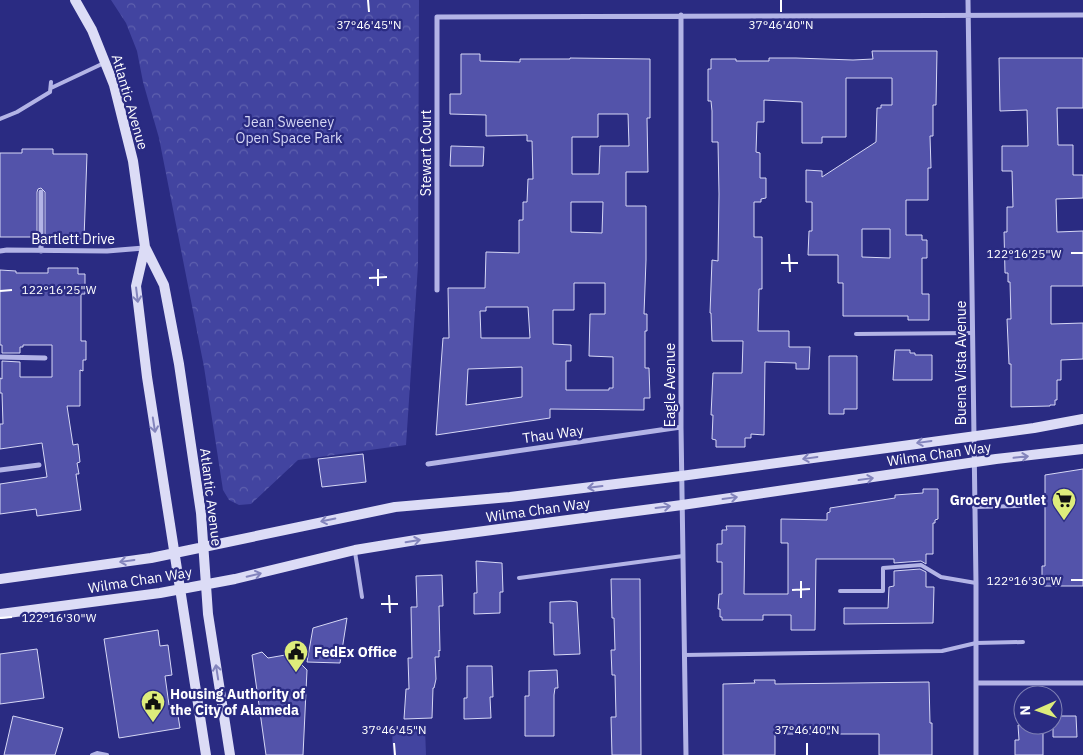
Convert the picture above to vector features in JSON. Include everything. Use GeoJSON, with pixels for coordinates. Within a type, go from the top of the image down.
{"type":"FeatureCollection","features":[{"type":"Feature","properties":{"kind":"main road","name":"Atlantic Avenue"},"geometry":{"type":"LineString","coordinates":[[75,0],[92,30],[106,62],[123,116],[133,162],[146,248],[164,285],[179,364],[201,513],[208,614],[230,755]]}},
{"type":"Feature","properties":{"kind":"main road","name":"Atlantic Avenue"},"geometry":{"type":"LineString","coordinates":[[146,248],[136,286],[147,377],[206,755]]}},
{"type":"Feature","properties":{"kind":"main road","name":"Wilma Chan Way"},"geometry":{"type":"LineString","coordinates":[[0,579],[151,558],[395,507],[510,497],[681,476],[1083,419]]}},
{"type":"Feature","properties":{"kind":"main road","name":"Wilma Chan Way"},"geometry":{"type":"LineString","coordinates":[[0,614],[160,593],[235,579],[355,550],[1083,449]]}},
{"type":"Feature","properties":{"kind":"street","name":"Buena Vista Avenue"},"geometry":{"type":"LineString","coordinates":[[968,0],[976,583],[976,755]]}},
{"type":"Feature","properties":{"kind":"street"},"geometry":{"type":"LineString","coordinates":[[681,15],[1083,15]]}},
{"type":"Feature","properties":{"kind":"street","name":"Stewart Court"},"geometry":{"type":"LineString","coordinates":[[437,290],[437,17],[681,15]]}},
{"type":"Feature","properties":{"kind":"street","name":"Eagle Avenue"},"geometry":{"type":"LineString","coordinates":[[681,15],[681,476],[686,755]]}},
{"type":"Feature","properties":{"kind":"street"},"geometry":{"type":"LineString","coordinates":[[40,192],[40,251]]}},
{"type":"Feature","properties":{"kind":"street","name":"Bartlett Drive"},"geometry":{"type":"LineString","coordinates":[[0,251],[107,251],[146,248]]}},
{"type":"Feature","properties":{"kind":"street"},"geometry":{"type":"LineString","coordinates":[[0,358],[45,358]]}},
{"type":"Feature","properties":{"kind":"street","name":"Thau Way"},"geometry":{"type":"LineString","coordinates":[[428,464],[681,427]]}},
{"type":"Feature","properties":{"kind":"street"},"geometry":{"type":"LineString","coordinates":[[0,470],[39,465]]}},
{"type":"Feature","properties":{"kind":"street"},"geometry":{"type":"LineString","coordinates":[[976,683],[1083,683]]}},
{"type":"Feature","properties":{"kind":"lane"},"geometry":{"type":"LineString","coordinates":[[51,88],[106,62]]}},
{"type":"Feature","properties":{"kind":"lane"},"geometry":{"type":"LineString","coordinates":[[0,119],[17,112],[50,92],[51,82]]}},
{"type":"Feature","properties":{"kind":"lane"},"geometry":{"type":"LineString","coordinates":[[856,334],[972,333]]}},
{"type":"Feature","properties":{"kind":"lane"},"geometry":{"type":"LineString","coordinates":[[974,507],[1020,506]]}},
{"type":"Feature","properties":{"kind":"lane"},"geometry":{"type":"LineString","coordinates":[[355,550],[362,597]]}},
{"type":"Feature","properties":{"kind":"lane"},"geometry":{"type":"LineString","coordinates":[[519,578],[683,556]]}},
{"type":"Feature","properties":{"kind":"lane"},"geometry":{"type":"LineString","coordinates":[[840,591],[883,591],[883,568],[921,565],[941,577],[976,583]]}},
{"type":"Feature","properties":{"kind":"lane"},"geometry":{"type":"LineString","coordinates":[[684,654],[942,651],[976,643],[1022,642]]}},
{"type":"Feature","properties":{"kind":"lane"},"geometry":{"type":"LineString","coordinates":[[92,755],[97,753],[107,755]]}},
{"type":"Feature","properties":{"kind":"green space","name":"Jean Sweeney Open Space Park"},"geometry":{"type":"Polygon","coordinates":[[[111,0],[419,0],[418,265],[406,445],[298,460],[251,504],[239,505],[229,500],[223,490],[204,367],[159,138],[143,82],[137,51],[126,23],[111,0]]]}},
{"type":"Feature","properties":{"kind":"green space"},"geometry":{"type":"Polygon","coordinates":[[[392,727],[425,727],[426,755],[393,755],[392,727]]]}},
{"type":"Feature","properties":{"kind":"building"},"geometry":{"type":"Polygon","coordinates":[[[872,51],[937,51],[936,105],[933,105],[933,136],[930,136],[931,168],[928,168],[928,200],[906,200],[906,235],[922,235],[922,240],[927,240],[927,258],[922,258],[922,294],[929,294],[929,320],[908,320],[908,316],[843,316],[843,283],[838,283],[838,255],[808,255],[809,231],[812,231],[812,202],[806,202],[806,170],[822,171],[822,177],[876,142],[877,108],[881,108],[881,105],[892,105],[892,78],[846,78],[846,137],[822,137],[822,143],[802,143],[802,102],[764,100],[764,122],[757,122],[756,152],[760,153],[760,178],[766,178],[766,198],[761,199],[761,202],[754,202],[754,237],[762,237],[762,289],[759,289],[758,331],[789,331],[789,347],[810,347],[809,369],[796,369],[796,363],[765,362],[764,435],[751,434],[751,438],[745,438],[745,447],[716,447],[716,440],[712,439],[713,415],[711,415],[713,373],[742,373],[743,341],[712,341],[710,313],[712,260],[718,261],[719,194],[718,142],[712,142],[712,111],[711,101],[708,101],[708,69],[711,69],[711,59],[769,61],[769,58],[873,59],[872,51]],[[862,229],[862,257],[890,258],[890,229],[862,229]]]}},
{"type":"Feature","properties":{"kind":"building"},"geometry":{"type":"Polygon","coordinates":[[[461,54],[480,54],[480,61],[520,62],[520,59],[570,58],[650,59],[650,118],[647,118],[648,172],[626,172],[626,206],[646,206],[644,314],[647,314],[647,331],[645,331],[645,368],[649,368],[650,398],[644,398],[644,410],[550,409],[550,418],[436,435],[443,338],[449,338],[448,288],[485,288],[486,252],[519,253],[519,220],[523,220],[523,202],[527,202],[528,179],[533,179],[532,141],[527,141],[527,135],[486,136],[486,115],[450,114],[450,94],[461,94],[461,54]],[[598,114],[598,137],[572,137],[572,174],[599,174],[600,146],[629,146],[628,114],[598,114]],[[571,202],[571,232],[602,233],[603,202],[571,202]],[[574,283],[574,310],[553,310],[553,344],[571,345],[571,361],[566,361],[566,390],[609,390],[609,388],[613,388],[613,357],[589,356],[590,314],[605,314],[605,283],[574,283]],[[486,307],[486,311],[480,311],[481,338],[530,338],[528,307],[486,307]],[[522,367],[468,369],[466,405],[522,397],[522,367]]]}},
{"type":"Feature","properties":{"kind":"building"},"geometry":{"type":"Polygon","coordinates":[[[999,58],[1083,58],[1083,108],[1057,108],[1058,145],[1073,145],[1073,175],[1083,175],[1083,198],[1056,199],[1057,232],[1083,231],[1083,286],[1051,286],[1051,324],[1083,323],[1083,359],[1061,360],[1061,380],[1057,380],[1057,400],[1055,400],[1055,405],[1050,406],[1011,407],[1011,364],[1009,364],[1007,319],[1011,319],[1010,282],[1008,282],[1008,273],[1005,273],[1004,232],[1007,232],[1007,207],[1013,207],[1012,171],[1002,171],[1002,146],[1028,146],[1027,110],[1000,111],[999,58]]]}},
{"type":"Feature","properties":{"kind":"building"},"geometry":{"type":"Polygon","coordinates":[[[451,146],[484,147],[483,166],[450,166],[451,146]]]}},
{"type":"Feature","properties":{"kind":"building"},"geometry":{"type":"Polygon","coordinates":[[[22,149],[53,149],[53,154],[87,154],[84,239],[45,237],[45,192],[41,188],[37,192],[37,237],[0,237],[0,153],[22,153],[22,149]]]}},
{"type":"Feature","properties":{"kind":"building"},"geometry":{"type":"Polygon","coordinates":[[[48,268],[78,268],[78,274],[85,274],[85,294],[81,294],[81,341],[86,341],[86,360],[83,360],[83,371],[80,370],[80,406],[67,406],[73,445],[78,444],[80,462],[77,463],[79,474],[76,474],[81,510],[37,516],[36,509],[0,514],[0,484],[47,477],[42,443],[0,449],[0,424],[3,424],[2,393],[0,393],[2,361],[20,362],[20,377],[52,377],[52,345],[23,345],[23,347],[20,347],[20,353],[2,353],[2,345],[0,345],[0,270],[16,271],[16,273],[48,273],[48,268]]]}},
{"type":"Feature","properties":{"kind":"building"},"geometry":{"type":"Polygon","coordinates":[[[895,350],[910,350],[910,353],[915,353],[915,355],[932,355],[932,380],[893,380],[895,350]]]}},
{"type":"Feature","properties":{"kind":"building"},"geometry":{"type":"Polygon","coordinates":[[[829,356],[857,356],[857,409],[844,409],[844,414],[829,414],[829,356]]]}},
{"type":"Feature","properties":{"kind":"building"},"geometry":{"type":"Polygon","coordinates":[[[363,454],[366,482],[322,487],[318,459],[363,454]]]}},
{"type":"Feature","properties":{"kind":"building","name":"Grocery Outlet"},"geometry":{"type":"Polygon","coordinates":[[[1083,469],[1083,586],[1042,586],[1042,566],[1045,566],[1045,475],[1083,469]]]}},
{"type":"Feature","properties":{"kind":"building"},"geometry":{"type":"Polygon","coordinates":[[[923,489],[938,489],[938,519],[933,523],[933,554],[926,554],[926,564],[921,561],[894,563],[894,559],[816,559],[815,630],[791,630],[791,615],[763,615],[763,620],[722,620],[722,617],[720,617],[720,609],[718,609],[719,594],[722,594],[722,562],[717,562],[717,544],[722,544],[722,530],[727,530],[726,526],[745,526],[744,594],[788,594],[788,543],[781,543],[781,519],[827,520],[827,513],[830,512],[830,508],[895,498],[895,495],[923,493],[923,489]]]}},
{"type":"Feature","properties":{"kind":"building"},"geometry":{"type":"Polygon","coordinates":[[[476,561],[502,563],[503,592],[500,592],[500,613],[474,614],[474,593],[477,593],[476,561]]]}},
{"type":"Feature","properties":{"kind":"building"},"geometry":{"type":"Polygon","coordinates":[[[920,569],[926,572],[926,587],[934,587],[933,623],[844,624],[844,608],[888,608],[889,587],[894,586],[894,571],[920,569]]]}},
{"type":"Feature","properties":{"kind":"building"},"geometry":{"type":"Polygon","coordinates":[[[442,575],[443,606],[439,606],[440,651],[439,657],[435,657],[436,679],[433,688],[432,718],[404,719],[406,689],[409,689],[408,658],[412,658],[411,607],[417,607],[416,576],[442,575]]]}},
{"type":"Feature","properties":{"kind":"building"},"geometry":{"type":"Polygon","coordinates":[[[611,579],[640,579],[641,755],[612,755],[611,717],[616,717],[615,675],[612,675],[611,650],[615,650],[611,579]]]}},
{"type":"Feature","properties":{"kind":"building"},"geometry":{"type":"Polygon","coordinates":[[[550,602],[577,602],[580,654],[554,655],[553,623],[550,623],[550,602]]]}},
{"type":"Feature","properties":{"kind":"building"},"geometry":{"type":"Polygon","coordinates":[[[347,618],[340,663],[307,662],[313,628],[347,618]]]}},
{"type":"Feature","properties":{"kind":"building"},"geometry":{"type":"Polygon","coordinates":[[[158,630],[160,646],[168,645],[172,675],[165,676],[169,705],[176,703],[180,728],[119,738],[104,639],[158,630]]]}},
{"type":"Feature","properties":{"kind":"building"},"geometry":{"type":"Polygon","coordinates":[[[37,649],[44,698],[0,704],[0,654],[37,649]]]}},
{"type":"Feature","properties":{"kind":"building"},"geometry":{"type":"Polygon","coordinates":[[[262,652],[268,658],[291,654],[307,670],[303,755],[266,755],[252,655],[262,652]]]}},
{"type":"Feature","properties":{"kind":"building"},"geometry":{"type":"Polygon","coordinates":[[[467,666],[492,666],[493,697],[490,697],[491,718],[464,719],[464,698],[467,698],[467,666]]]}},
{"type":"Feature","properties":{"kind":"building"},"geometry":{"type":"Polygon","coordinates":[[[557,670],[558,688],[555,688],[554,695],[554,736],[525,736],[525,696],[529,696],[529,671],[557,670]]]}},
{"type":"Feature","properties":{"kind":"building"},"geometry":{"type":"Polygon","coordinates":[[[754,680],[775,680],[775,684],[929,682],[932,755],[879,755],[879,734],[775,734],[775,755],[723,755],[723,684],[755,683],[754,680]]]}},
{"type":"Feature","properties":{"kind":"building"},"geometry":{"type":"Polygon","coordinates":[[[13,716],[63,728],[55,755],[4,755],[13,716]]]}},
{"type":"Feature","properties":{"kind":"building"},"geometry":{"type":"Polygon","coordinates":[[[1063,716],[1076,716],[1077,737],[1053,737],[1053,735],[1063,735],[1063,716]]]}},
{"type":"Feature","properties":{"kind":"building"},"geometry":{"type":"Polygon","coordinates":[[[1019,735],[1043,735],[1043,755],[1015,755],[1015,740],[1019,740],[1019,735]]]}},
{"type":"Feature","properties":{"kind":"place","name":"Grocery Outlet"},"geometry":{"type":"Point","coordinates":[1064,521]}},
{"type":"Feature","properties":{"kind":"place","name":"FedEx Office"},"geometry":{"type":"Point","coordinates":[296,673]}},
{"type":"Feature","properties":{"kind":"place","name":"Housing Authority of the City of Alameda"},"geometry":{"type":"Point","coordinates":[153,723]}}]}
